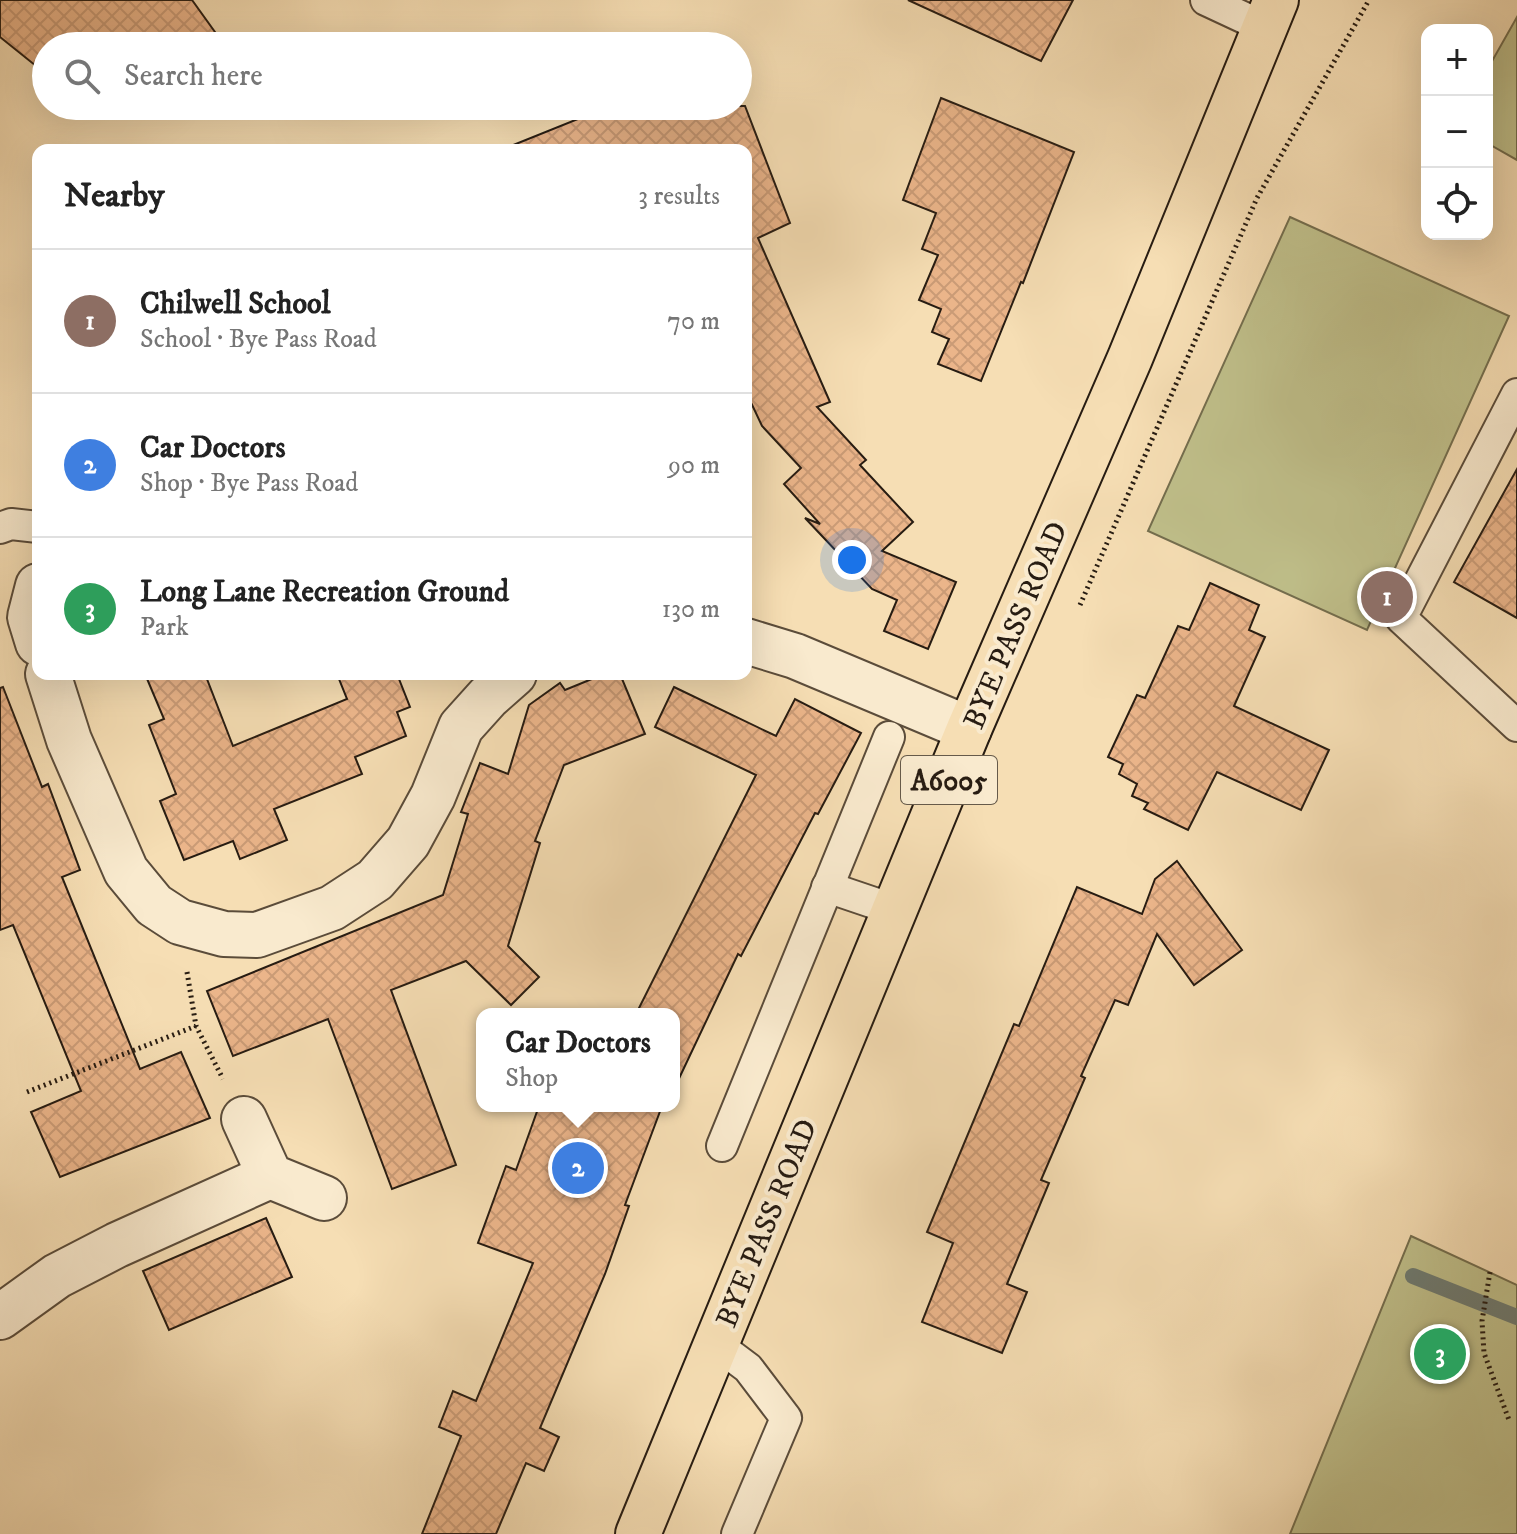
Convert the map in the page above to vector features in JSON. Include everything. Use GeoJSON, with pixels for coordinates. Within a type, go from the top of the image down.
{"type":"FeatureCollection","features":[{"type":"Feature","properties":{"kind":"main road","name":"BYE PASS ROAD"},"geometry":{"type":"LineString","coordinates":[[638,1534],[969,729],[1136,344],[1275,9]]}},
{"type":"Feature","properties":{"kind":"street"},"geometry":{"type":"LineString","coordinates":[[752,643],[795,656],[969,729]]}},
{"type":"Feature","properties":{"kind":"street"},"geometry":{"type":"LineString","coordinates":[[50,680],[69,740],[126,871],[154,905],[180,922],[224,934],[257,935],[332,908],[375,880],[408,842],[433,796],[461,727],[507,680]]}},
{"type":"Feature","properties":{"kind":"street"},"geometry":{"type":"LineString","coordinates":[[244,1119],[270,1176],[324,1198]]}},
{"type":"Feature","properties":{"kind":"street"},"geometry":{"type":"LineString","coordinates":[[0,1317],[57,1276],[117,1245],[270,1176]]}},
{"type":"Feature","properties":{"kind":"lane"},"geometry":{"type":"LineString","coordinates":[[1206,0],[1275,9]]}},
{"type":"Feature","properties":{"kind":"lane"},"geometry":{"type":"LineString","coordinates":[[1517,394],[1401,618],[1517,726]]}},
{"type":"Feature","properties":{"kind":"lane"},"geometry":{"type":"LineString","coordinates":[[0,528],[11,524],[32,526]]}},
{"type":"Feature","properties":{"kind":"lane"},"geometry":{"type":"LineString","coordinates":[[722,1146],[889,737]]}},
{"type":"Feature","properties":{"kind":"lane"},"geometry":{"type":"LineString","coordinates":[[827,887],[895,910]]}},
{"type":"Feature","properties":{"kind":"lane"},"geometry":{"type":"LineString","coordinates":[[716,1344],[748,1368],[786,1418],[737,1534]]}},
{"type":"Feature","properties":{"kind":"path"},"geometry":{"type":"LineString","coordinates":[[1079,607],[1257,198],[1369,0]]}},
{"type":"Feature","properties":{"kind":"path"},"geometry":{"type":"LineString","coordinates":[[180,922],[196,1026],[244,1119]]}},
{"type":"Feature","properties":{"kind":"path"},"geometry":{"type":"LineString","coordinates":[[27,1092],[196,1026]]}},
{"type":"Feature","properties":{"kind":"path"},"geometry":{"type":"LineString","coordinates":[[1490,1272],[1482,1321],[1484,1353],[1509,1420]]}},
{"type":"Feature","properties":{"kind":"green space"},"geometry":{"type":"Polygon","coordinates":[[[1517,17],[1517,160],[1493,146],[1493,59],[1517,17]]]}},
{"type":"Feature","properties":{"kind":"green space"},"geometry":{"type":"Polygon","coordinates":[[[1290,217],[1509,316],[1367,630],[1148,531],[1290,217]]]}},
{"type":"Feature","properties":{"kind":"green space"},"geometry":{"type":"Polygon","coordinates":[[[1411,1236],[1517,1285],[1517,1534],[1290,1534],[1411,1236]]]}},
{"type":"Feature","properties":{"kind":"building"},"geometry":{"type":"Polygon","coordinates":[[[0,0],[192,0],[215,32],[32,32],[32,63],[0,37],[0,0]]]}},
{"type":"Feature","properties":{"kind":"building"},"geometry":{"type":"Polygon","coordinates":[[[908,0],[1073,0],[1041,61],[908,0]]]}},
{"type":"Feature","properties":{"kind":"building"},"geometry":{"type":"Polygon","coordinates":[[[941,98],[1074,152],[981,381],[938,364],[949,339],[932,332],[941,309],[919,300],[938,255],[922,249],[936,213],[903,200],[941,98]]]}},
{"type":"Feature","properties":{"kind":"building"},"geometry":{"type":"Polygon","coordinates":[[[576,120],[750,120],[790,223],[758,238],[830,402],[817,407],[866,460],[860,465],[913,522],[882,551],[956,582],[928,649],[884,631],[897,600],[872,589],[805,518],[820,524],[784,484],[801,468],[762,426],[752,405],[752,144],[516,144],[576,120]]]}},
{"type":"Feature","properties":{"kind":"building"},"geometry":{"type":"Polygon","coordinates":[[[1517,469],[1517,618],[1454,582],[1517,469]]]}},
{"type":"Feature","properties":{"kind":"building"},"geometry":{"type":"Polygon","coordinates":[[[1210,583],[1259,605],[1249,630],[1265,637],[1234,706],[1329,750],[1301,810],[1217,772],[1188,830],[1144,809],[1148,803],[1132,796],[1137,784],[1119,774],[1123,764],[1108,757],[1137,695],[1145,698],[1178,626],[1189,630],[1210,583]]]}},
{"type":"Feature","properties":{"kind":"building"},"geometry":{"type":"Polygon","coordinates":[[[148,680],[207,680],[233,746],[347,699],[339,680],[399,680],[410,707],[397,712],[406,736],[355,757],[362,774],[274,809],[287,840],[240,859],[233,841],[184,860],[160,801],[176,794],[149,725],[164,719],[148,680]]]}},
{"type":"Feature","properties":{"kind":"building"},"geometry":{"type":"Polygon","coordinates":[[[589,680],[622,680],[645,734],[564,765],[535,841],[540,843],[508,946],[539,977],[511,1005],[466,961],[391,990],[456,1165],[392,1189],[328,1019],[233,1056],[207,991],[443,895],[468,814],[461,812],[480,763],[508,774],[529,705],[560,683],[565,690],[589,680]]]}},
{"type":"Feature","properties":{"kind":"building"},"geometry":{"type":"Polygon","coordinates":[[[3,687],[42,787],[48,784],[80,870],[62,877],[140,1069],[181,1052],[210,1118],[60,1177],[31,1112],[81,1091],[13,925],[0,930],[0,688],[3,687]]]}},
{"type":"Feature","properties":{"kind":"building"},"geometry":{"type":"Polygon","coordinates":[[[674,687],[776,736],[795,699],[861,733],[818,814],[815,813],[741,956],[738,954],[680,1076],[680,1008],[639,1008],[756,775],[655,727],[674,687]]]}},
{"type":"Feature","properties":{"kind":"building"},"geometry":{"type":"Polygon","coordinates":[[[1177,861],[1242,950],[1194,985],[1157,934],[1128,1005],[1115,1000],[1081,1076],[1085,1078],[1041,1180],[1049,1183],[1007,1284],[1027,1292],[1002,1353],[922,1322],[953,1243],[927,1232],[1014,1024],[1019,1026],[1077,887],[1142,914],[1155,879],[1177,861]]]}},
{"type":"Feature","properties":{"kind":"building"},"geometry":{"type":"Polygon","coordinates":[[[537,1112],[660,1112],[625,1205],[629,1206],[605,1274],[540,1428],[559,1437],[544,1471],[526,1463],[496,1534],[422,1534],[461,1436],[439,1427],[453,1391],[476,1401],[533,1263],[478,1243],[506,1166],[516,1170],[537,1112]]]}},
{"type":"Feature","properties":{"kind":"building"},"geometry":{"type":"Polygon","coordinates":[[[266,1218],[292,1277],[169,1330],[143,1271],[266,1218]]]}},
{"type":"Feature","properties":{"kind":"waterway"},"geometry":{"type":"LineString","coordinates":[[1413,1276],[1517,1317]]}},
{"type":"Feature","properties":{"kind":"place","name":"Chilwell School"},"geometry":{"type":"Point","coordinates":[1387,597]}},
{"type":"Feature","properties":{"kind":"place","name":"Car Doctors"},"geometry":{"type":"Point","coordinates":[578,1168]}},
{"type":"Feature","properties":{"kind":"place","name":"Long Lane Recreation Ground"},"geometry":{"type":"Point","coordinates":[1440,1354]}}]}
